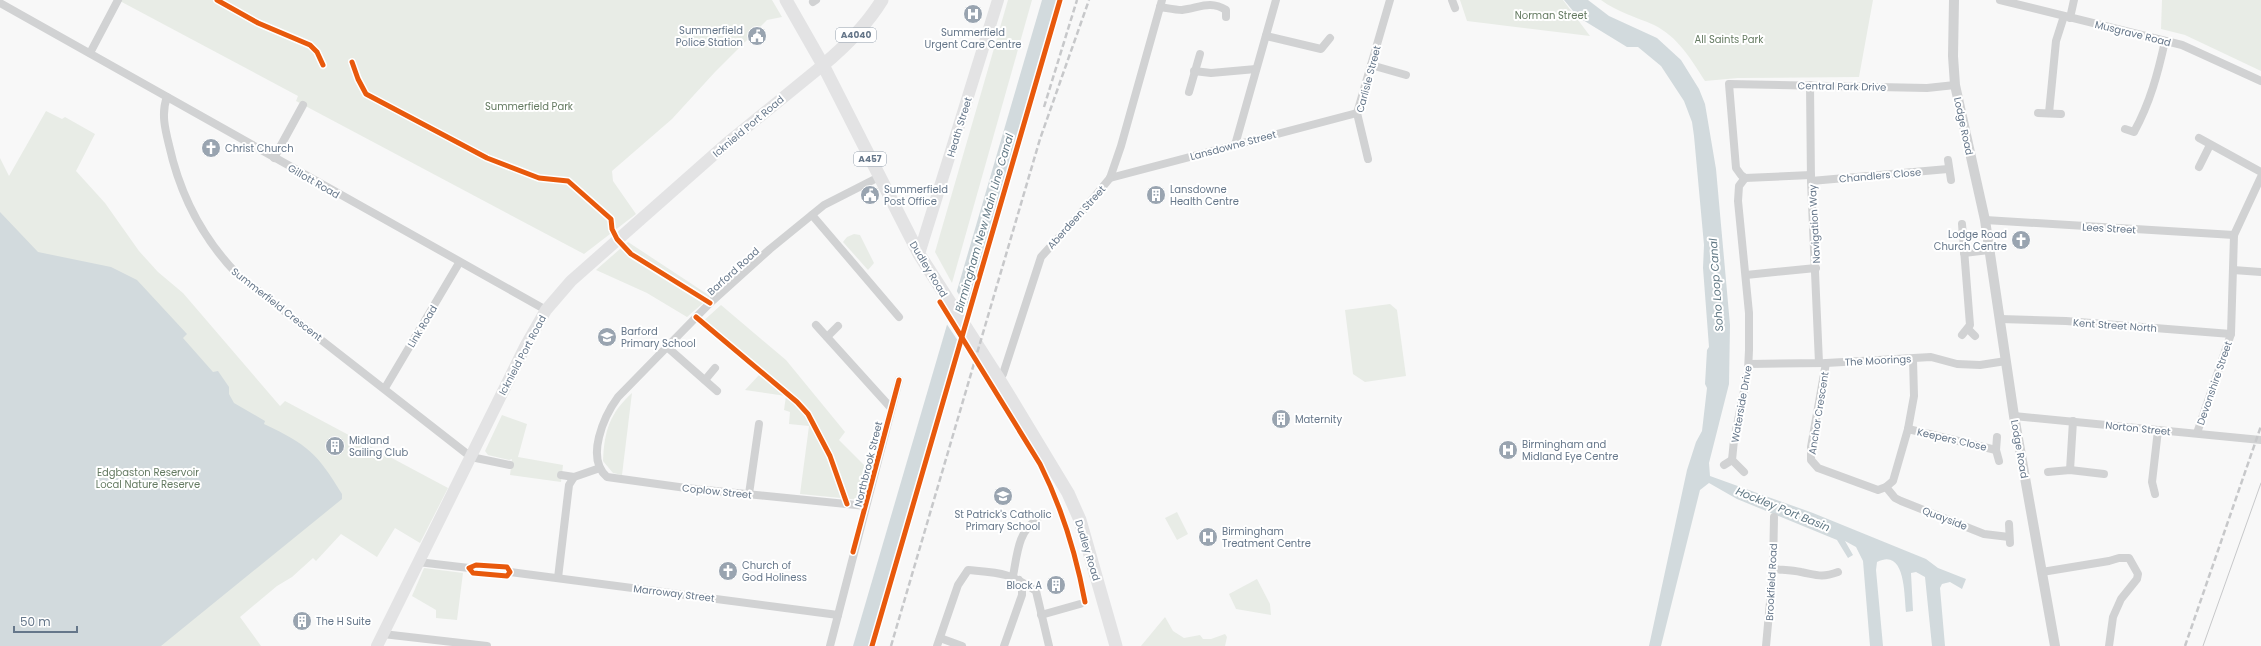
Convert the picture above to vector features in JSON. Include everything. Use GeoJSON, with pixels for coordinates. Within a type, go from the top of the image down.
{"type":"FeatureCollection","features":[{"type":"Feature","properties":{"kind":"main road","name":"Dudley Road"},"geometry":{"type":"LineString","coordinates":[[786,0],[823,65],[919,254],[999,379],[1048,460],[1080,520],[1116,646]]}},
{"type":"Feature","properties":{"kind":"main road","name":"A4040"},"geometry":{"type":"LineString","coordinates":[[823,65],[852,39],[870,20],[882,0]]}},
{"type":"Feature","properties":{"kind":"main road","name":"Heath Street"},"geometry":{"type":"LineString","coordinates":[[919,254],[998,0]]}},
{"type":"Feature","properties":{"kind":"main road","name":"Icknield Port Road"},"geometry":{"type":"LineString","coordinates":[[377,646],[526,346],[546,310],[571,281],[595,259],[726,144],[823,65]]}},
{"type":"Feature","properties":{"kind":"street"},"geometry":{"type":"LineString","coordinates":[[90,53],[118,0]]}},
{"type":"Feature","properties":{"kind":"street"},"geometry":{"type":"LineString","coordinates":[[1235,145],[1276,0]]}},
{"type":"Feature","properties":{"kind":"street","name":"Carlisle Street"},"geometry":{"type":"LineString","coordinates":[[1368,159],[1356,113],[1390,0]]}},
{"type":"Feature","properties":{"kind":"street","name":"Lodge Road"},"geometry":{"type":"LineString","coordinates":[[1954,0],[1953,56],[1955,85],[1984,220],[2014,416],[2055,646]]}},
{"type":"Feature","properties":{"kind":"street","name":"Musgrave Road"},"geometry":{"type":"LineString","coordinates":[[2000,0],[2192,48],[2261,81]]}},
{"type":"Feature","properties":{"kind":"street"},"geometry":{"type":"LineString","coordinates":[[2049,113],[2056,41],[2074,0]]}},
{"type":"Feature","properties":{"kind":"street","name":"Gillott Road"},"geometry":{"type":"LineString","coordinates":[[0,3],[459,263],[546,310]]}},
{"type":"Feature","properties":{"kind":"street","name":"Aberdeen Street"},"geometry":{"type":"LineString","coordinates":[[999,379],[1004,374],[1041,257],[1082,213],[1110,178],[1121,146],[1161,3],[1182,10],[1199,5],[1214,5],[1226,10],[1226,17]]}},
{"type":"Feature","properties":{"kind":"street"},"geometry":{"type":"LineString","coordinates":[[1266,36],[1321,49],[1330,38]]}},
{"type":"Feature","properties":{"kind":"street"},"geometry":{"type":"LineString","coordinates":[[2125,129],[2134,132],[2140,121],[2155,86],[2165,41]]}},
{"type":"Feature","properties":{"kind":"street"},"geometry":{"type":"LineString","coordinates":[[1189,92],[1200,54]]}},
{"type":"Feature","properties":{"kind":"street"},"geometry":{"type":"LineString","coordinates":[[1371,65],[1406,75]]}},
{"type":"Feature","properties":{"kind":"street"},"geometry":{"type":"LineString","coordinates":[[1194,71],[1211,73],[1256,70]]}},
{"type":"Feature","properties":{"kind":"street","name":"Central Park Drive"},"geometry":{"type":"LineString","coordinates":[[1745,178],[1736,168],[1729,84],[1927,88],[1955,85]]}},
{"type":"Feature","properties":{"kind":"street","name":"Navigation Way"},"geometry":{"type":"LineString","coordinates":[[1810,85],[1811,178],[1822,363]]}},
{"type":"Feature","properties":{"kind":"street","name":"Summerfield Crescent"},"geometry":{"type":"LineString","coordinates":[[167,97],[163,108],[166,132],[174,169],[197,223],[224,260],[238,275],[385,388],[471,457]]}},
{"type":"Feature","properties":{"kind":"street"},"geometry":{"type":"LineString","coordinates":[[274,158],[303,105]]}},
{"type":"Feature","properties":{"kind":"street","name":"Lansdowne Street"},"geometry":{"type":"LineString","coordinates":[[1110,178],[1356,113]]}},
{"type":"Feature","properties":{"kind":"street"},"geometry":{"type":"LineString","coordinates":[[2038,113],[2061,114]]}},
{"type":"Feature","properties":{"kind":"street"},"geometry":{"type":"LineString","coordinates":[[2199,138],[2261,172]]}},
{"type":"Feature","properties":{"kind":"street"},"geometry":{"type":"LineString","coordinates":[[2199,167],[2210,145]]}},
{"type":"Feature","properties":{"kind":"street"},"geometry":{"type":"LineString","coordinates":[[1948,160],[1948,169],[1951,180]]}},
{"type":"Feature","properties":{"kind":"street","name":"Chandlers Close"},"geometry":{"type":"LineString","coordinates":[[1811,178],[1948,169]]}},
{"type":"Feature","properties":{"kind":"street","name":"Barford Road"},"geometry":{"type":"LineString","coordinates":[[600,468],[597,462],[600,430],[608,410],[618,397],[710,303],[812,215],[824,205],[879,177]]}},
{"type":"Feature","properties":{"kind":"street"},"geometry":{"type":"LineString","coordinates":[[2234,235],[2261,177]]}},
{"type":"Feature","properties":{"kind":"street"},"geometry":{"type":"LineString","coordinates":[[1745,178],[1811,178]]}},
{"type":"Feature","properties":{"kind":"street","name":"Waterside Drive"},"geometry":{"type":"LineString","coordinates":[[1732,460],[1734,440],[1749,364],[1746,276],[1738,201],[1739,186],[1745,178]]}},
{"type":"Feature","properties":{"kind":"street"},"geometry":{"type":"LineString","coordinates":[[812,215],[899,317]]}},
{"type":"Feature","properties":{"kind":"street","name":"Lees Street"},"geometry":{"type":"LineString","coordinates":[[1984,220],[2234,235]]}},
{"type":"Feature","properties":{"kind":"street"},"geometry":{"type":"LineString","coordinates":[[1962,224],[1968,291],[1965,332],[1975,336]]}},
{"type":"Feature","properties":{"kind":"street","name":"Devonshire Street"},"geometry":{"type":"LineString","coordinates":[[2197,433],[2231,334],[2234,235]]}},
{"type":"Feature","properties":{"kind":"street"},"geometry":{"type":"LineString","coordinates":[[1964,253],[1989,250]]}},
{"type":"Feature","properties":{"kind":"street","name":"Link Road"},"geometry":{"type":"LineString","coordinates":[[385,388],[459,263]]}},
{"type":"Feature","properties":{"kind":"street"},"geometry":{"type":"LineString","coordinates":[[1746,276],[1816,268]]}},
{"type":"Feature","properties":{"kind":"street"},"geometry":{"type":"LineString","coordinates":[[2233,270],[2261,272]]}},
{"type":"Feature","properties":{"kind":"street","name":"Kent Street North"},"geometry":{"type":"LineString","coordinates":[[2000,319],[2066,321],[2231,334]]}},
{"type":"Feature","properties":{"kind":"street"},"geometry":{"type":"LineString","coordinates":[[816,325],[891,408]]}},
{"type":"Feature","properties":{"kind":"street"},"geometry":{"type":"LineString","coordinates":[[827,337],[838,326]]}},
{"type":"Feature","properties":{"kind":"street"},"geometry":{"type":"LineString","coordinates":[[667,347],[717,391]]}},
{"type":"Feature","properties":{"kind":"street","name":"The Moorings"},"geometry":{"type":"LineString","coordinates":[[1749,364],[1822,363],[1931,357],[1957,364],[1980,365],[2006,360]]}},
{"type":"Feature","properties":{"kind":"street"},"geometry":{"type":"LineString","coordinates":[[1886,487],[1895,477],[1908,429],[1914,396],[1912,358]]}},
{"type":"Feature","properties":{"kind":"street","name":"Anchor Crescent"},"geometry":{"type":"LineString","coordinates":[[1822,363],[1811,447],[1811,460],[1818,468],[1872,489],[1878,490],[1886,487]]}},
{"type":"Feature","properties":{"kind":"street"},"geometry":{"type":"LineString","coordinates":[[705,380],[715,368]]}},
{"type":"Feature","properties":{"kind":"street","name":"Northbrook Street"},"geometry":{"type":"LineString","coordinates":[[830,646],[899,380]]}},
{"type":"Feature","properties":{"kind":"street","name":"Norton Street"},"geometry":{"type":"LineString","coordinates":[[2014,416],[2261,440]]}},
{"type":"Feature","properties":{"kind":"street"},"geometry":{"type":"LineString","coordinates":[[2070,470],[2073,421]]}},
{"type":"Feature","properties":{"kind":"street"},"geometry":{"type":"LineString","coordinates":[[749,494],[759,424]]}},
{"type":"Feature","properties":{"kind":"street","name":"Keepers Close"},"geometry":{"type":"LineString","coordinates":[[1908,429],[1996,450]]}},
{"type":"Feature","properties":{"kind":"street"},"geometry":{"type":"LineString","coordinates":[[2155,494],[2152,482],[2158,430]]}},
{"type":"Feature","properties":{"kind":"street","name":"Keepers Close"},"geometry":{"type":"LineString","coordinates":[[1997,437],[1996,450],[1999,462]]}},
{"type":"Feature","properties":{"kind":"street"},"geometry":{"type":"LineString","coordinates":[[471,457],[510,465]]}},
{"type":"Feature","properties":{"kind":"street"},"geometry":{"type":"LineString","coordinates":[[1724,465],[1732,460],[1744,472]]}},
{"type":"Feature","properties":{"kind":"street"},"geometry":{"type":"LineString","coordinates":[[561,475],[574,477],[600,468]]}},
{"type":"Feature","properties":{"kind":"street","name":"Coplow Street"},"geometry":{"type":"LineString","coordinates":[[600,468],[607,477],[686,488],[866,506]]}},
{"type":"Feature","properties":{"kind":"street"},"geometry":{"type":"LineString","coordinates":[[2048,472],[2070,470],[2104,474]]}},
{"type":"Feature","properties":{"kind":"street"},"geometry":{"type":"LineString","coordinates":[[558,578],[569,485],[574,477]]}},
{"type":"Feature","properties":{"kind":"street","name":"Quayside"},"geometry":{"type":"LineString","coordinates":[[1886,487],[1895,498],[1901,501],[1984,534],[2010,540],[2009,524]]}},
{"type":"Feature","properties":{"kind":"street","name":"Brookfield Road"},"geometry":{"type":"LineString","coordinates":[[1766,646],[1772,569],[1774,517]]}},
{"type":"Feature","properties":{"kind":"street"},"geometry":{"type":"LineString","coordinates":[[1004,646],[1022,594],[1022,586],[1016,578],[1022,535],[1028,524],[1037,520]]}},
{"type":"Feature","properties":{"kind":"street"},"geometry":{"type":"LineString","coordinates":[[2042,572],[2071,566],[2088,565],[2119,558],[2129,558],[2133,561],[2138,574],[2137,579],[2121,599],[2113,617],[2109,646]]}},
{"type":"Feature","properties":{"kind":"street"},"geometry":{"type":"LineString","coordinates":[[418,562],[470,568]]}},
{"type":"Feature","properties":{"kind":"street"},"geometry":{"type":"LineString","coordinates":[[1772,569],[1801,572],[1815,580],[1838,572]]}},
{"type":"Feature","properties":{"kind":"street"},"geometry":{"type":"LineString","coordinates":[[937,646],[958,585],[968,570],[1016,578],[1036,591],[1049,646]]}},
{"type":"Feature","properties":{"kind":"street","name":"Marroway Street"},"geometry":{"type":"LineString","coordinates":[[510,572],[838,615]]}},
{"type":"Feature","properties":{"kind":"street"},"geometry":{"type":"LineString","coordinates":[[1041,615],[1080,604]]}},
{"type":"Feature","properties":{"kind":"street"},"geometry":{"type":"LineString","coordinates":[[383,634],[487,646]]}},
{"type":"Feature","properties":{"kind":"street"},"geometry":{"type":"LineString","coordinates":[[940,638],[962,646]]}},
{"type":"Feature","properties":{"kind":"green space","name":"Summerfield Park"},"geometry":{"type":"Polygon","coordinates":[[[118,0],[772,0],[782,17],[767,20],[715,72],[672,119],[612,171],[613,181],[636,214],[584,254],[296,101],[298,96],[118,0]]]}},
{"type":"Feature","properties":{"kind":"green space"},"geometry":{"type":"Polygon","coordinates":[[[1008,0],[1032,0],[952,283],[935,252],[1008,0]]]}},
{"type":"Feature","properties":{"kind":"green space","name":"Norman Street"},"geometry":{"type":"Polygon","coordinates":[[[1460,0],[1563,0],[1590,36],[1467,21],[1460,0]]]}},
{"type":"Feature","properties":{"kind":"green space","name":"All Saints Park"},"geometry":{"type":"Polygon","coordinates":[[[1601,0],[1873,0],[1859,77],[1738,78],[1705,81],[1683,49],[1663,30],[1620,11],[1601,0]]]}},
{"type":"Feature","properties":{"kind":"green space"},"geometry":{"type":"Polygon","coordinates":[[[2162,0],[2261,0],[2261,71],[2185,35],[2161,29],[2162,0]]]}},
{"type":"Feature","properties":{"kind":"green space","name":"Edgbaston Reservoir Local Nature Reserve"},"geometry":{"type":"Polygon","coordinates":[[[46,111],[62,119],[65,117],[95,134],[76,171],[105,203],[139,251],[158,272],[183,293],[280,406],[285,401],[448,488],[420,543],[395,528],[377,557],[341,534],[316,561],[313,558],[292,577],[277,586],[240,617],[261,646],[0,646],[0,158],[9,176],[46,111]]]}},
{"type":"Feature","properties":{"kind":"green space"},"geometry":{"type":"Polygon","coordinates":[[[854,234],[860,235],[874,263],[868,270],[843,242],[847,237],[854,234]]]}},
{"type":"Feature","properties":{"kind":"green space"},"geometry":{"type":"Polygon","coordinates":[[[628,242],[710,297],[687,317],[647,293],[596,270],[628,242]]]}},
{"type":"Feature","properties":{"kind":"green space"},"geometry":{"type":"Polygon","coordinates":[[[1390,304],[1397,310],[1406,376],[1365,382],[1353,374],[1345,310],[1390,304]]]}},
{"type":"Feature","properties":{"kind":"green space"},"geometry":{"type":"Polygon","coordinates":[[[721,305],[786,360],[845,432],[839,440],[868,469],[861,500],[800,494],[809,426],[789,424],[790,412],[784,410],[786,396],[745,390],[760,374],[700,324],[721,305]]]}},
{"type":"Feature","properties":{"kind":"green space"},"geometry":{"type":"Polygon","coordinates":[[[632,393],[622,475],[613,473],[603,461],[605,441],[613,415],[624,400],[632,393]]]}},
{"type":"Feature","properties":{"kind":"green space"},"geometry":{"type":"Polygon","coordinates":[[[502,415],[527,424],[518,457],[563,465],[561,482],[510,475],[512,459],[509,460],[488,455],[485,451],[502,415]]]}},
{"type":"Feature","properties":{"kind":"green space"},"geometry":{"type":"Polygon","coordinates":[[[1177,512],[1188,534],[1177,540],[1165,518],[1177,512]]]}},
{"type":"Feature","properties":{"kind":"green space"},"geometry":{"type":"Polygon","coordinates":[[[424,568],[463,573],[457,620],[436,618],[436,610],[412,596],[424,568]]]}},
{"type":"Feature","properties":{"kind":"green space"},"geometry":{"type":"Polygon","coordinates":[[[1257,579],[1270,604],[1271,615],[1236,609],[1229,594],[1257,579]]]}},
{"type":"Feature","properties":{"kind":"green space"},"geometry":{"type":"Polygon","coordinates":[[[1165,617],[1173,631],[1184,638],[1200,635],[1203,639],[1211,639],[1225,634],[1227,637],[1225,646],[1141,646],[1165,617]]]}},
{"type":"Feature","properties":{"kind":"water","name":"Birmingham New Main Line Canal"},"geometry":{"type":"Polygon","coordinates":[[[1042,0],[1057,0],[870,646],[853,646],[1042,0]]]}},
{"type":"Feature","properties":{"kind":"water"},"geometry":{"type":"Polygon","coordinates":[[[1564,0],[1588,0],[1609,16],[1657,38],[1681,60],[1699,89],[1705,104],[1716,169],[1730,325],[1729,384],[1709,463],[1710,476],[1813,513],[1926,559],[1938,568],[1966,579],[1962,589],[1950,582],[1942,584],[1940,588],[1945,646],[1932,646],[1925,577],[1916,572],[1911,573],[1913,611],[1906,612],[1904,585],[1902,575],[1898,567],[1893,561],[1886,559],[1877,562],[1876,570],[1883,646],[1870,646],[1863,561],[1856,547],[1845,541],[1853,555],[1848,558],[1837,540],[1737,499],[1709,483],[1700,490],[1661,646],[1649,646],[1687,470],[1696,442],[1702,431],[1707,388],[1705,384],[1707,350],[1709,347],[1703,268],[1704,245],[1694,136],[1692,122],[1684,101],[1661,66],[1638,47],[1627,47],[1578,17],[1564,0]]]}},
{"type":"Feature","properties":{"kind":"water","name":"Edgbaston Reservoir Local Nature Reserve"},"geometry":{"type":"Polygon","coordinates":[[[0,212],[38,252],[111,267],[137,280],[187,334],[183,338],[213,372],[218,371],[229,387],[229,394],[234,403],[265,421],[264,424],[291,438],[310,452],[318,459],[342,494],[342,499],[161,646],[0,646],[0,212]]]}},
{"type":"Feature","properties":{"kind":"pier"},"geometry":{"type":"Polygon","coordinates":[[[956,290],[969,310],[960,344],[946,323],[956,290]]]}},
{"type":"Feature","properties":{"kind":"tram line"},"geometry":{"type":"LineString","coordinates":[[2203,646],[2261,483]]}},
{"type":"Feature","properties":{"kind":"railway"},"geometry":{"type":"LineString","coordinates":[[1044,107],[1077,0]]}},
{"type":"Feature","properties":{"kind":"railway"},"geometry":{"type":"LineString","coordinates":[[891,646],[1040,139],[1089,0]]}},
{"type":"Feature","properties":{"kind":"railway"},"geometry":{"type":"LineString","coordinates":[[2185,646],[2261,426]]}},
{"type":"Feature","properties":{"kind":"cycle path"},"geometry":{"type":"LineString","coordinates":[[217,0],[258,23],[310,45],[317,52],[323,65]]}},
{"type":"Feature","properties":{"kind":"cycle path"},"geometry":{"type":"LineString","coordinates":[[872,646],[1060,0]]}},
{"type":"Feature","properties":{"kind":"cycle path"},"geometry":{"type":"LineString","coordinates":[[352,62],[358,79],[366,94],[487,158],[539,178],[568,181],[611,219],[612,229],[617,239],[631,254],[710,303]]}},
{"type":"Feature","properties":{"kind":"cycle path"},"geometry":{"type":"LineString","coordinates":[[940,302],[1040,464],[1062,514],[1073,549],[1085,602]]}},
{"type":"Feature","properties":{"kind":"cycle path"},"geometry":{"type":"LineString","coordinates":[[696,317],[797,402],[808,414],[830,456],[847,504]]}},
{"type":"Feature","properties":{"kind":"cycle path"},"geometry":{"type":"LineString","coordinates":[[853,552],[899,380]]}},
{"type":"Feature","properties":{"kind":"cycle path"},"geometry":{"type":"LineString","coordinates":[[476,565],[507,567],[510,572],[507,576],[473,573],[469,568],[476,565]]}},
{"type":"Feature","properties":{"kind":"place","name":"Summerfield Urgent Care Centre"},"geometry":{"type":"Point","coordinates":[973,14]}},
{"type":"Feature","properties":{"kind":"place","name":"Summerfield Police Station"},"geometry":{"type":"Point","coordinates":[757,36]}},
{"type":"Feature","properties":{"kind":"place","name":"Christ Church"},"geometry":{"type":"Point","coordinates":[211,148]}},
{"type":"Feature","properties":{"kind":"place","name":"Summerfield Post Office"},"geometry":{"type":"Point","coordinates":[870,195]}},
{"type":"Feature","properties":{"kind":"place","name":"Lansdowne Health Centre"},"geometry":{"type":"Point","coordinates":[1156,195]}},
{"type":"Feature","properties":{"kind":"place","name":"Lodge Road Church Centre"},"geometry":{"type":"Point","coordinates":[2021,240]}},
{"type":"Feature","properties":{"kind":"place","name":"Barford Primary School"},"geometry":{"type":"Point","coordinates":[607,337]}},
{"type":"Feature","properties":{"kind":"place","name":"Maternity"},"geometry":{"type":"Point","coordinates":[1281,419]}},
{"type":"Feature","properties":{"kind":"place","name":"Midland Sailing Club"},"geometry":{"type":"Point","coordinates":[335,446]}},
{"type":"Feature","properties":{"kind":"place","name":"Birmingham and Midland Eye Centre"},"geometry":{"type":"Point","coordinates":[1508,450]}},
{"type":"Feature","properties":{"kind":"place","name":"St Patrick's Catholic Primary School"},"geometry":{"type":"Point","coordinates":[1003,496]}},
{"type":"Feature","properties":{"kind":"place","name":"Birmingham Treatment Centre"},"geometry":{"type":"Point","coordinates":[1208,537]}},
{"type":"Feature","properties":{"kind":"place","name":"Church of God Holiness"},"geometry":{"type":"Point","coordinates":[728,571]}},
{"type":"Feature","properties":{"kind":"place","name":"Block A"},"geometry":{"type":"Point","coordinates":[1056,585]}},
{"type":"Feature","properties":{"kind":"place","name":"The H Suite"},"geometry":{"type":"Point","coordinates":[302,621]}},
{"type":"Feature","properties":{"kind":"water label","name":"Soho Loop Canal"},"geometry":{"type":"Point","coordinates":[1716,285]}},
{"type":"Feature","properties":{"kind":"water label","name":"Hockley Port Basin"},"geometry":{"type":"Point","coordinates":[1783,509]}}]}
